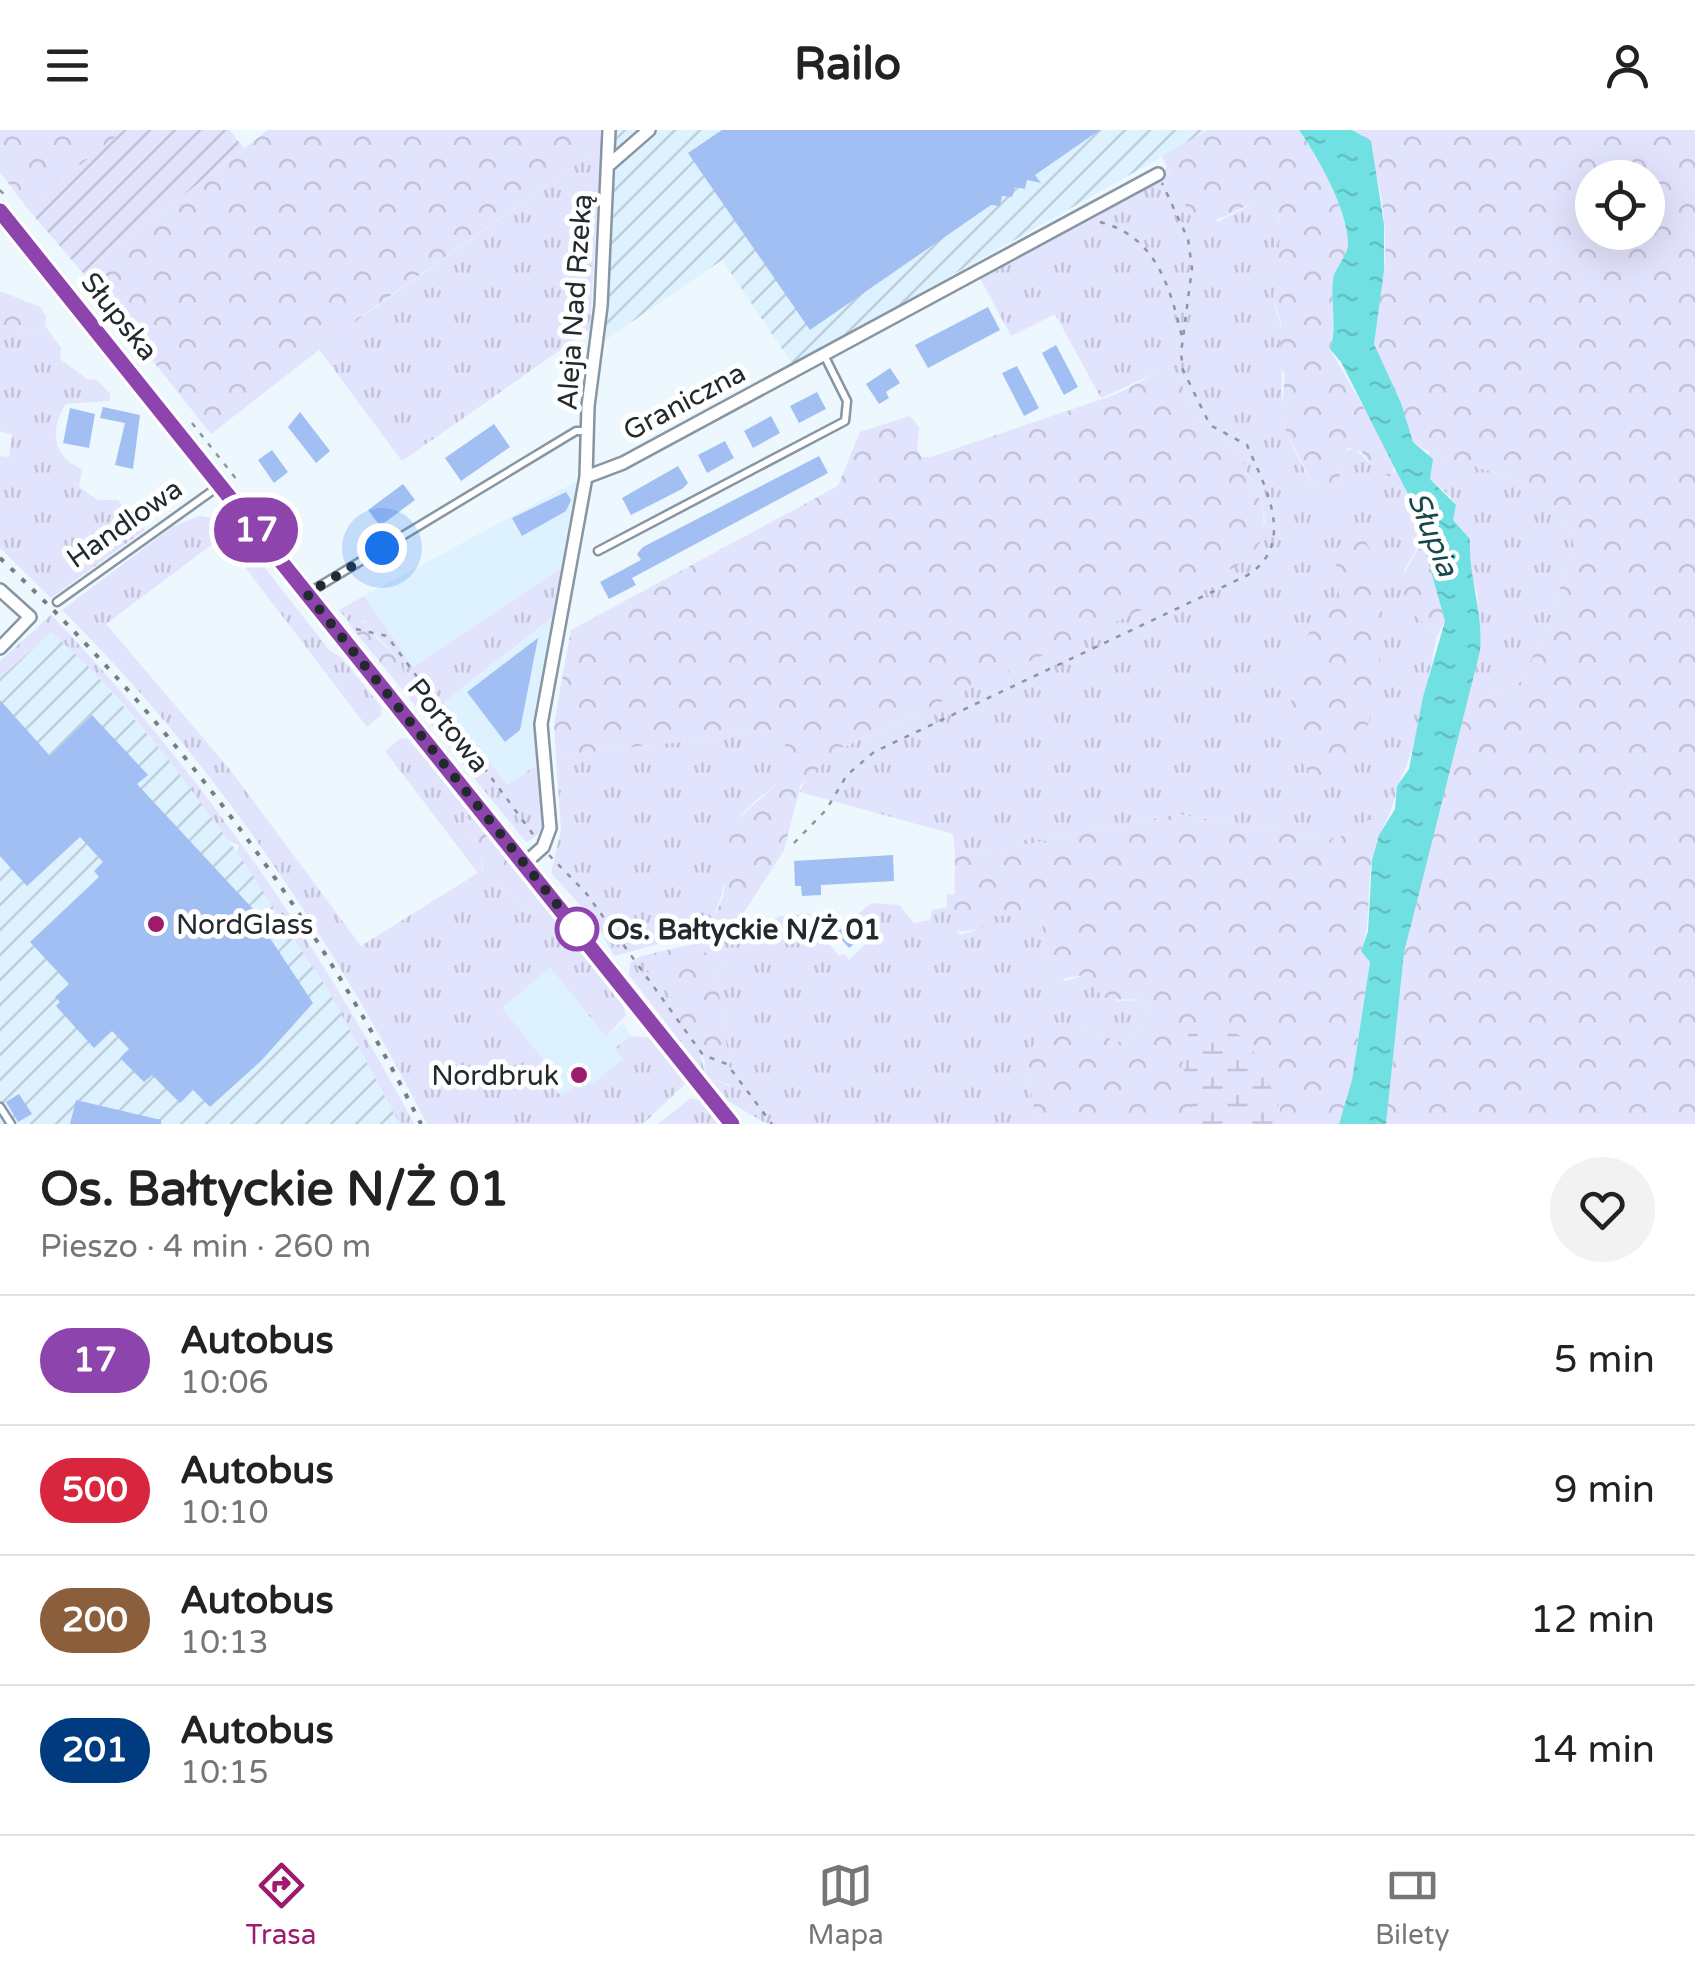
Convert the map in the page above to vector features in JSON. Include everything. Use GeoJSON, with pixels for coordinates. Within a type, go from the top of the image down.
{"type":"FeatureCollection","features":[{"type":"Feature","properties":{"kind":"main road","name":"Słupska"},"geometry":{"type":"LineString","coordinates":[[0,210],[196,456]]}},
{"type":"Feature","properties":{"kind":"main road","name":"Portowa"},"geometry":{"type":"LineString","coordinates":[[196,456],[732,1124]]}},
{"type":"Feature","properties":{"kind":"street","name":"Aleja Nad Rzeką"},"geometry":{"type":"LineString","coordinates":[[586,477],[610,130]]}},
{"type":"Feature","properties":{"kind":"street"},"geometry":{"type":"LineString","coordinates":[[610,164],[650,130]]}},
{"type":"Feature","properties":{"kind":"street","name":"Graniczna"},"geometry":{"type":"LineString","coordinates":[[586,477],[623,462],[1158,174]]}},
{"type":"Feature","properties":{"kind":"street"},"geometry":{"type":"LineString","coordinates":[[524,864],[542,847],[551,818],[542,713],[586,477]]}},
{"type":"Feature","properties":{"kind":"street"},"geometry":{"type":"LineString","coordinates":[[0,590],[35,615],[0,648]]}},
{"type":"Feature","properties":{"kind":"lane"},"geometry":{"type":"LineString","coordinates":[[598,552],[845,421],[847,402],[824,354]]}},
{"type":"Feature","properties":{"kind":"lane"},"geometry":{"type":"LineString","coordinates":[[307,594],[576,431],[590,431]]}},
{"type":"Feature","properties":{"kind":"lane","name":"Handlowa"},"geometry":{"type":"LineString","coordinates":[[57,602],[220,486]]}},
{"type":"Feature","properties":{"kind":"lane"},"geometry":{"type":"LineString","coordinates":[[0,1107],[11,1124]]}},
{"type":"Feature","properties":{"kind":"path"},"geometry":{"type":"LineString","coordinates":[[794,843],[826,810],[846,775],[874,752],[1248,575],[1266,560],[1275,534],[1270,500],[1247,445],[1210,425],[1183,370],[1192,268],[1188,238],[1158,174]]}},
{"type":"Feature","properties":{"kind":"path"},"geometry":{"type":"LineString","coordinates":[[1079,216],[1109,224],[1151,251],[1173,300],[1183,340]]}},
{"type":"Feature","properties":{"kind":"path"},"geometry":{"type":"LineString","coordinates":[[350,626],[387,636],[542,847],[586,893],[703,1054],[727,1064],[772,1124]]}},
{"type":"Feature","properties":{"kind":"shaded area"},"geometry":{"type":"Polygon","coordinates":[[[617,130],[1209,130],[793,365],[722,260],[604,341],[617,130]]]}},
{"type":"Feature","properties":{"kind":"shaded area"},"geometry":{"type":"Polygon","coordinates":[[[579,480],[562,568],[412,667],[364,596],[579,480]]]}},
{"type":"Feature","properties":{"kind":"shaded area"},"geometry":{"type":"Polygon","coordinates":[[[553,618],[535,723],[540,763],[507,785],[443,703],[553,618]]]}},
{"type":"Feature","properties":{"kind":"shaded area"},"geometry":{"type":"Polygon","coordinates":[[[51,632],[85,662],[174,765],[249,869],[330,993],[400,1124],[0,1124],[0,678],[51,632]]]}},
{"type":"Feature","properties":{"kind":"shaded area","name":"Nordbruk"},"geometry":{"type":"Polygon","coordinates":[[[546,961],[606,1037],[623,1023],[631,1036],[616,1048],[624,1059],[562,1109],[484,1011],[546,961]]]}},
{"type":"Feature","properties":{"kind":"green space"},"geometry":{"type":"Polygon","coordinates":[[[0,130],[124,130],[27,208],[0,172],[0,130]]]}},
{"type":"Feature","properties":{"kind":"green space"},"geometry":{"type":"Polygon","coordinates":[[[124,130],[229,130],[244,148],[83,273],[27,208],[124,130]]]}},
{"type":"Feature","properties":{"kind":"green space"},"geometry":{"type":"Polygon","coordinates":[[[268,130],[600,130],[601,147],[373,308],[211,434],[83,273],[268,130]]]}},
{"type":"Feature","properties":{"kind":"green space"},"geometry":{"type":"Polygon","coordinates":[[[1209,130],[1299,130],[1343,216],[1348,244],[1333,279],[1330,349],[1396,464],[1390,477],[1372,466],[1361,451],[1348,448],[1337,462],[1343,493],[1335,503],[1323,500],[1317,492],[1286,431],[1281,323],[1273,297],[1280,236],[1278,217],[1267,202],[1247,205],[1212,220],[1191,217],[1162,156],[1209,130]]]}},
{"type":"Feature","properties":{"kind":"green space"},"geometry":{"type":"Polygon","coordinates":[[[1352,130],[1695,130],[1695,1124],[1386,1124],[1404,953],[1462,707],[1520,682],[1547,628],[1574,545],[1567,523],[1528,483],[1429,452],[1413,442],[1375,348],[1385,235],[1381,197],[1371,161],[1352,130]]]}},
{"type":"Feature","properties":{"kind":"green space"},"geometry":{"type":"Polygon","coordinates":[[[601,147],[590,329],[402,461],[318,348],[601,147]]]}},
{"type":"Feature","properties":{"kind":"green space"},"geometry":{"type":"Polygon","coordinates":[[[1168,165],[1169,173],[1218,222],[1258,201],[1267,202],[1275,212],[1281,236],[1274,299],[1281,329],[1283,413],[1292,444],[1317,492],[1342,485],[1337,462],[1341,453],[1355,448],[1372,466],[1395,473],[1396,464],[1423,537],[1404,571],[1426,624],[1437,636],[1418,727],[1397,787],[1380,811],[1357,829],[1328,840],[1178,814],[999,850],[955,851],[953,834],[800,792],[807,775],[842,748],[1248,559],[1265,522],[1263,506],[1235,447],[1195,419],[1180,380],[1172,372],[1158,372],[1101,398],[1055,314],[1011,336],[979,276],[1157,182],[1168,165]]]}},
{"type":"Feature","properties":{"kind":"green space"},"geometry":{"type":"Polygon","coordinates":[[[0,291],[40,307],[46,316],[45,326],[34,334],[0,337],[0,291]]]}},
{"type":"Feature","properties":{"kind":"green space"},"geometry":{"type":"Polygon","coordinates":[[[45,326],[61,348],[60,359],[87,379],[97,380],[110,394],[110,401],[66,404],[57,423],[59,450],[82,469],[79,487],[98,500],[118,500],[145,530],[51,598],[0,548],[0,456],[9,457],[12,435],[0,431],[0,337],[34,334],[45,326]]]}},
{"type":"Feature","properties":{"kind":"green space"},"geometry":{"type":"Polygon","coordinates":[[[1158,372],[1172,372],[1180,380],[1195,419],[1235,447],[1263,507],[1264,537],[1248,559],[841,748],[801,784],[784,850],[739,920],[730,925],[715,921],[724,892],[723,846],[734,824],[781,778],[787,765],[787,751],[779,734],[772,731],[556,756],[554,724],[571,630],[838,486],[860,432],[910,416],[919,427],[917,450],[922,457],[931,457],[1117,394],[1158,372]]]}},
{"type":"Feature","properties":{"kind":"green space"},"geometry":{"type":"Polygon","coordinates":[[[1429,452],[1528,483],[1567,523],[1574,545],[1547,628],[1520,682],[1462,707],[1481,639],[1477,592],[1467,569],[1470,539],[1453,520],[1451,497],[1430,479],[1429,452]]]}},
{"type":"Feature","properties":{"kind":"green space"},"geometry":{"type":"Polygon","coordinates":[[[199,516],[226,520],[237,532],[329,650],[342,658],[382,708],[381,715],[367,727],[222,537],[106,624],[231,771],[361,946],[478,873],[385,751],[401,738],[408,739],[471,814],[466,815],[463,830],[481,853],[482,869],[520,904],[530,908],[538,899],[623,1005],[626,1015],[606,1037],[550,967],[502,1008],[561,1082],[554,1088],[561,1096],[585,1079],[591,1085],[623,1059],[615,1048],[631,1036],[650,1038],[685,1084],[643,1124],[427,1124],[351,986],[265,853],[169,727],[62,610],[172,527],[199,516]]]}},
{"type":"Feature","properties":{"kind":"green space"},"geometry":{"type":"Polygon","coordinates":[[[1423,537],[1445,621],[1437,636],[1414,615],[1402,596],[1404,576],[1423,537]]]}},
{"type":"Feature","properties":{"kind":"green space"},"geometry":{"type":"Polygon","coordinates":[[[1345,538],[1364,539],[1375,562],[1381,590],[1381,656],[1360,750],[1350,773],[1336,781],[1313,778],[1300,760],[1288,679],[1311,629],[1340,603],[1335,552],[1345,538]]]}},
{"type":"Feature","properties":{"kind":"green space"},"geometry":{"type":"Polygon","coordinates":[[[562,568],[553,617],[443,703],[507,785],[540,763],[544,819],[535,837],[526,842],[397,683],[403,672],[392,652],[365,621],[349,622],[339,610],[364,596],[413,667],[562,568]]]}},
{"type":"Feature","properties":{"kind":"green space"},"geometry":{"type":"Polygon","coordinates":[[[51,615],[156,733],[250,857],[336,988],[414,1124],[400,1124],[330,993],[237,852],[239,845],[229,841],[146,731],[100,679],[51,632],[0,678],[0,661],[51,615]]]}},
{"type":"Feature","properties":{"kind":"green space"},"geometry":{"type":"Polygon","coordinates":[[[357,619],[368,624],[401,664],[403,672],[397,683],[353,629],[349,622],[357,619]]]}},
{"type":"Feature","properties":{"kind":"green space"},"geometry":{"type":"Polygon","coordinates":[[[772,731],[779,734],[789,763],[778,783],[746,810],[732,831],[723,890],[715,912],[722,925],[730,925],[614,956],[598,925],[551,873],[561,830],[556,756],[772,731]]]}},
{"type":"Feature","properties":{"kind":"green space"},"geometry":{"type":"Polygon","coordinates":[[[1397,786],[1371,867],[1367,927],[1361,951],[1370,961],[1352,1080],[1339,1124],[1036,1124],[1027,1057],[1037,1038],[1061,1026],[1076,1026],[1125,1044],[1150,1018],[1149,1000],[1107,999],[1096,990],[1092,974],[1052,980],[1044,967],[1042,916],[1035,910],[1019,916],[994,916],[978,930],[947,932],[954,929],[955,851],[999,850],[1178,814],[1328,840],[1360,827],[1397,786]]]}},
{"type":"Feature","properties":{"kind":"green space"},"geometry":{"type":"Polygon","coordinates":[[[471,814],[538,899],[530,908],[520,904],[483,870],[481,853],[463,830],[464,817],[471,814]]]}},
{"type":"Feature","properties":{"kind":"green space"},"geometry":{"type":"Polygon","coordinates":[[[947,894],[956,895],[954,929],[960,935],[978,930],[994,915],[1019,916],[1035,909],[1042,915],[1044,967],[1066,981],[1092,973],[1097,990],[1118,1001],[1149,1000],[1150,1018],[1125,1044],[1076,1026],[1027,1057],[1036,1124],[767,1124],[728,1101],[710,1079],[730,1086],[738,1081],[722,1020],[721,957],[711,952],[697,953],[689,945],[732,935],[781,916],[809,913],[830,936],[826,940],[839,956],[844,954],[849,960],[873,937],[856,915],[872,903],[899,905],[914,923],[930,920],[932,910],[947,907],[947,894]]]}},
{"type":"Feature","properties":{"kind":"green space"},"geometry":{"type":"Polygon","coordinates":[[[689,945],[697,953],[711,952],[721,957],[722,1020],[738,1082],[735,1086],[710,1079],[704,1072],[705,1060],[681,1024],[678,1004],[646,969],[641,956],[689,945]]]}},
{"type":"Feature","properties":{"kind":"green space"},"geometry":{"type":"Polygon","coordinates":[[[641,956],[679,1006],[704,1072],[629,975],[630,963],[641,956]]]}},
{"type":"Feature","properties":{"kind":"green space"},"geometry":{"type":"Polygon","coordinates":[[[1199,1025],[1225,1028],[1250,1046],[1279,1106],[1281,1124],[1192,1124],[1182,1057],[1183,1045],[1199,1025]]]}},
{"type":"Feature","properties":{"kind":"green space"},"geometry":{"type":"Polygon","coordinates":[[[691,1098],[701,1101],[719,1124],[658,1124],[691,1098]]]}},
{"type":"Feature","properties":{"kind":"water","name":"Słupia"},"geometry":{"type":"Polygon","coordinates":[[[1299,130],[1352,130],[1371,141],[1384,224],[1384,271],[1374,344],[1401,403],[1413,442],[1433,459],[1430,479],[1456,505],[1453,520],[1470,539],[1480,623],[1480,651],[1404,953],[1386,1124],[1339,1124],[1352,1080],[1370,962],[1361,951],[1368,931],[1372,860],[1379,835],[1395,809],[1397,786],[1409,769],[1423,697],[1445,621],[1411,500],[1341,362],[1330,349],[1333,279],[1347,248],[1347,230],[1331,185],[1299,130]]]}},
{"type":"Feature","properties":{"kind":"building"},"geometry":{"type":"Polygon","coordinates":[[[722,130],[1100,130],[1035,175],[1041,183],[1027,180],[1025,189],[1015,187],[1012,197],[1002,196],[1000,206],[991,205],[810,330],[688,153],[722,130]]]}},
{"type":"Feature","properties":{"kind":"building"},"geometry":{"type":"Polygon","coordinates":[[[988,307],[1000,330],[928,368],[915,345],[988,307]]]}},
{"type":"Feature","properties":{"kind":"building"},"geometry":{"type":"Polygon","coordinates":[[[1056,345],[1078,387],[1064,395],[1042,353],[1056,345]]]}},
{"type":"Feature","properties":{"kind":"building"},"geometry":{"type":"Polygon","coordinates":[[[1017,366],[1039,408],[1024,416],[1002,373],[1017,366]]]}},
{"type":"Feature","properties":{"kind":"building"},"geometry":{"type":"Polygon","coordinates":[[[890,368],[900,383],[886,392],[889,398],[879,404],[866,384],[890,368]]]}},
{"type":"Feature","properties":{"kind":"building"},"geometry":{"type":"Polygon","coordinates":[[[817,392],[826,409],[799,423],[790,406],[817,392]]]}},
{"type":"Feature","properties":{"kind":"building"},"geometry":{"type":"Polygon","coordinates":[[[103,407],[140,415],[133,469],[115,465],[125,423],[100,418],[103,407]]]}},
{"type":"Feature","properties":{"kind":"building"},"geometry":{"type":"Polygon","coordinates":[[[70,408],[95,414],[89,448],[63,443],[70,408]]]}},
{"type":"Feature","properties":{"kind":"building"},"geometry":{"type":"Polygon","coordinates":[[[300,412],[330,451],[316,463],[288,427],[300,412]]]}},
{"type":"Feature","properties":{"kind":"building"},"geometry":{"type":"Polygon","coordinates":[[[771,416],[780,433],[753,448],[744,431],[771,416]]]}},
{"type":"Feature","properties":{"kind":"building"},"geometry":{"type":"Polygon","coordinates":[[[494,424],[510,447],[461,481],[445,458],[494,424]]]}},
{"type":"Feature","properties":{"kind":"building"},"geometry":{"type":"Polygon","coordinates":[[[725,441],[734,458],[707,473],[698,455],[725,441]]]}},
{"type":"Feature","properties":{"kind":"building"},"geometry":{"type":"Polygon","coordinates":[[[272,450],[288,472],[274,483],[258,460],[272,450]]]}},
{"type":"Feature","properties":{"kind":"building"},"geometry":{"type":"Polygon","coordinates":[[[819,456],[828,473],[632,578],[636,585],[609,599],[600,582],[641,560],[637,554],[643,547],[819,456]]]}},
{"type":"Feature","properties":{"kind":"building"},"geometry":{"type":"Polygon","coordinates":[[[678,466],[688,483],[631,515],[622,498],[678,466]]]}},
{"type":"Feature","properties":{"kind":"building"},"geometry":{"type":"Polygon","coordinates":[[[403,484],[415,500],[380,526],[368,510],[403,484]]]}},
{"type":"Feature","properties":{"kind":"building"},"geometry":{"type":"Polygon","coordinates":[[[566,492],[571,500],[566,511],[522,536],[512,518],[566,492]]]}},
{"type":"Feature","properties":{"kind":"building"},"geometry":{"type":"Polygon","coordinates":[[[538,638],[520,730],[505,742],[467,692],[538,638]]]}},
{"type":"Feature","properties":{"kind":"building"},"geometry":{"type":"Polygon","coordinates":[[[0,700],[50,756],[92,715],[148,775],[137,784],[265,922],[262,926],[313,1003],[261,1061],[210,1107],[193,1090],[180,1103],[152,1075],[144,1082],[120,1058],[129,1049],[112,1031],[94,1048],[56,1006],[60,1002],[55,997],[69,984],[30,942],[99,877],[94,871],[103,862],[80,837],[27,886],[0,856],[0,700]]]}},
{"type":"Feature","properties":{"kind":"building"},"geometry":{"type":"Polygon","coordinates":[[[893,855],[894,881],[821,885],[821,895],[802,896],[801,886],[795,886],[794,861],[893,855]]]}},
{"type":"Feature","properties":{"kind":"building"},"geometry":{"type":"Polygon","coordinates":[[[854,918],[867,934],[849,948],[836,933],[854,918]]]}},
{"type":"Feature","properties":{"kind":"building"},"geometry":{"type":"Polygon","coordinates":[[[19,1094],[32,1114],[18,1122],[6,1102],[19,1094]]]}},
{"type":"Feature","properties":{"kind":"building"},"geometry":{"type":"Polygon","coordinates":[[[76,1100],[161,1120],[161,1124],[70,1124],[76,1100]]]}},
{"type":"Feature","properties":{"kind":"railway"},"geometry":{"type":"LineString","coordinates":[[0,558],[124,685],[235,823],[334,969],[421,1124]]}},
{"type":"Feature","properties":{"kind":"bus line","name":"17"},"geometry":{"type":"LineString","coordinates":[[0,211],[732,1124]]}},
{"type":"Feature","properties":{"kind":"place","name":"NordGlass"},"geometry":{"type":"Point","coordinates":[156,924]}},
{"type":"Feature","properties":{"kind":"place","name":"Os. Bałtyckie N/Ż 01"},"geometry":{"type":"Point","coordinates":[577,929]}},
{"type":"Feature","properties":{"kind":"place","name":"Nordbruk"},"geometry":{"type":"Point","coordinates":[579,1075]}},
{"type":"Feature","properties":{"kind":"route"},"geometry":{"type":"LineString","coordinates":[[382,548],[307,594],[577,929]]}}]}
